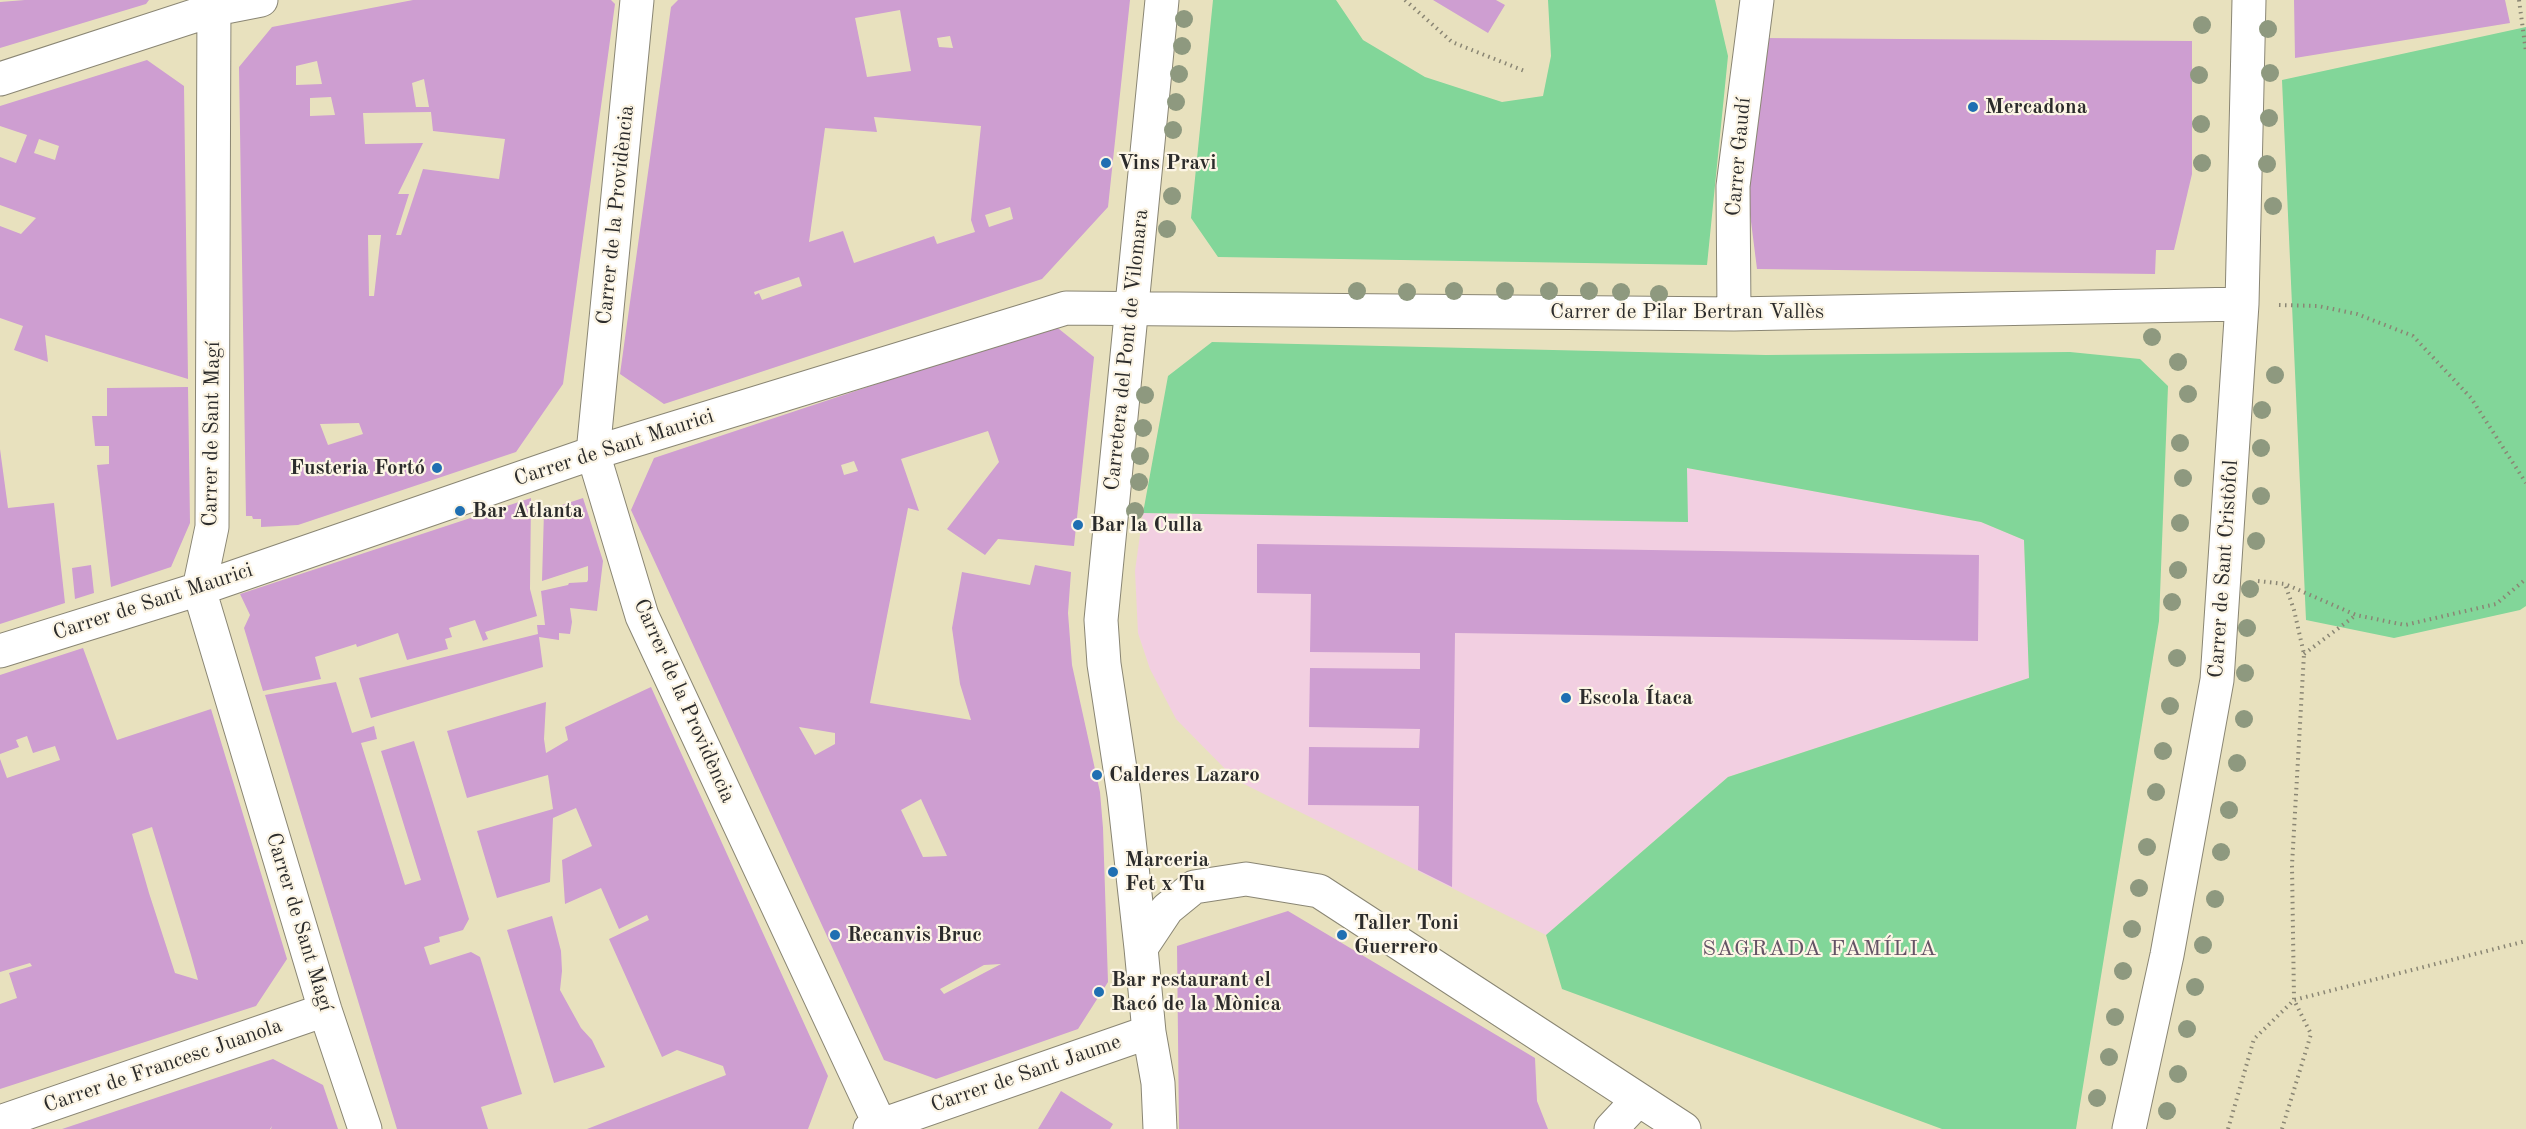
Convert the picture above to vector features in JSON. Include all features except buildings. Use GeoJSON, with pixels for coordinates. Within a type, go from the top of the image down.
{"type":"FeatureCollection","features":[{"type":"Feature","properties":{"kind":"street"},"geometry":{"type":"LineString","coordinates":[[0,79],[215,4],[261,0]]}},
{"type":"Feature","properties":{"kind":"street","name":"Carrer de la Providència"},"geometry":{"type":"LineString","coordinates":[[637,0],[593,453],[642,616],[875,1127]]}},
{"type":"Feature","properties":{"kind":"street","name":"Carretera del Pont de Vilomara"},"geometry":{"type":"LineString","coordinates":[[1160,1129],[1158,1083],[1149,1032],[1124,795],[1101,639],[1101,604],[1162,0]]}},
{"type":"Feature","properties":{"kind":"street","name":"Carrer Gaudí"},"geometry":{"type":"LineString","coordinates":[[1734,314],[1733,186],[1756,0]]}},
{"type":"Feature","properties":{"kind":"street","name":"Carrer de Sant Cristòfol"},"geometry":{"type":"LineString","coordinates":[[2129,1129],[2167,955],[2217,680],[2242,304],[2248,0]]}},
{"type":"Feature","properties":{"kind":"street","name":"Carrer de Sant Magí"},"geometry":{"type":"LineString","coordinates":[[215,4],[213,516],[199,589],[325,1010],[365,1129]]}},
{"type":"Feature","properties":{"kind":"street","name":"Carrer de Pilar Bertran Vallès"},"geometry":{"type":"LineString","coordinates":[[1132,306],[1734,314],[2242,304]]}},
{"type":"Feature","properties":{"kind":"street","name":"Carrer de Sant Maurici"},"geometry":{"type":"LineString","coordinates":[[0,651],[199,589],[593,453],[1066,308],[1132,306]]}},
{"type":"Feature","properties":{"kind":"street"},"geometry":{"type":"LineString","coordinates":[[1141,948],[1167,909],[1194,887],[1246,879],[1319,891],[1684,1129]]}},
{"type":"Feature","properties":{"kind":"street","name":"Carrer de Francesc Juanola"},"geometry":{"type":"LineString","coordinates":[[0,1122],[325,1010]]}},
{"type":"Feature","properties":{"kind":"street","name":"Carrer de Sant Jaume"},"geometry":{"type":"LineString","coordinates":[[875,1127],[1149,1032]]}},
{"type":"Feature","properties":{"kind":"street"},"geometry":{"type":"LineString","coordinates":[[1611,1129],[1638,1100]]}},
{"type":"Feature","properties":{"kind":"path"},"geometry":{"type":"LineString","coordinates":[[1405,0],[1452,42],[1527,72]]}},
{"type":"Feature","properties":{"kind":"path"},"geometry":{"type":"LineString","coordinates":[[2519,0],[2526,52]]}},
{"type":"Feature","properties":{"kind":"path"},"geometry":{"type":"LineString","coordinates":[[2242,304],[2318,306],[2357,314],[2413,336],[2471,398],[2526,483]]}},
{"type":"Feature","properties":{"kind":"path"},"geometry":{"type":"LineString","coordinates":[[2282,1129],[2311,1034],[2294,1000],[2292,865],[2304,654],[2294,610],[2285,584],[2356,615],[2404,625],[2496,604],[2526,579]]}},
{"type":"Feature","properties":{"kind":"path"},"geometry":{"type":"LineString","coordinates":[[2304,654],[2356,615]]}},
{"type":"Feature","properties":{"kind":"path"},"geometry":{"type":"LineString","coordinates":[[2228,1129],[2254,1039],[2294,1000],[2526,942]]}},
{"type":"Feature","properties":{"kind":"shaded area","name":"Escola Ítaca"},"geometry":{"type":"Polygon","coordinates":[[[1687,468],[1981,522],[2024,540],[2029,678],[1728,777],[1546,935],[1236,780],[1176,719],[1150,669],[1138,633],[1135,571],[1143,513],[1687,522],[1687,468]]]}},
{"type":"Feature","properties":{"kind":"green space"},"geometry":{"type":"Polygon","coordinates":[[[1213,0],[1336,0],[1363,40],[1425,77],[1502,102],[1543,96],[1551,56],[1548,0],[1715,0],[1728,56],[1707,265],[1218,257],[1191,218],[1213,0]]]}},
{"type":"Feature","properties":{"kind":"green space"},"geometry":{"type":"Polygon","coordinates":[[[2526,27],[2526,606],[2520,610],[2394,638],[2306,620],[2282,80],[2526,27]]]}},
{"type":"Feature","properties":{"kind":"green space"},"geometry":{"type":"Polygon","coordinates":[[[1212,342],[1766,355],[2070,352],[2140,359],[2168,386],[2159,621],[2076,1129],[1942,1129],[1562,989],[1546,935],[1728,777],[2029,678],[2024,540],[1981,522],[1687,468],[1688,522],[1143,513],[1168,376],[1212,342]]]}},
{"type":"Feature","properties":{"kind":"place","name":"Mercadona"},"geometry":{"type":"Point","coordinates":[1973,107]}},
{"type":"Feature","properties":{"kind":"place","name":"Vins Pravi"},"geometry":{"type":"Point","coordinates":[1106,163]}},
{"type":"Feature","properties":{"kind":"place","name":"Fusteria Fortó"},"geometry":{"type":"Point","coordinates":[437,468]}},
{"type":"Feature","properties":{"kind":"place","name":"Bar Atlanta"},"geometry":{"type":"Point","coordinates":[460,511]}},
{"type":"Feature","properties":{"kind":"place","name":"Bar la Culla"},"geometry":{"type":"Point","coordinates":[1078,525]}},
{"type":"Feature","properties":{"kind":"place","name":"Escola Ítaca"},"geometry":{"type":"Point","coordinates":[1566,698]}},
{"type":"Feature","properties":{"kind":"place","name":"Calderes Lazaro"},"geometry":{"type":"Point","coordinates":[1097,775]}},
{"type":"Feature","properties":{"kind":"place","name":"Marceria Fet x Tu"},"geometry":{"type":"Point","coordinates":[1113,872]}},
{"type":"Feature","properties":{"kind":"place","name":"Recanvis Bruc"},"geometry":{"type":"Point","coordinates":[835,935]}},
{"type":"Feature","properties":{"kind":"place","name":"Taller Toni Guerrero"},"geometry":{"type":"Point","coordinates":[1342,935]}},
{"type":"Feature","properties":{"kind":"place","name":"Bar restaurant el Racó de la Mònica"},"geometry":{"type":"Point","coordinates":[1099,992]}},
{"type":"Feature","properties":{"kind":"district","name":"SAGRADA FAMÍLIA"},"geometry":{"type":"Point","coordinates":[1820,949]}}]}
